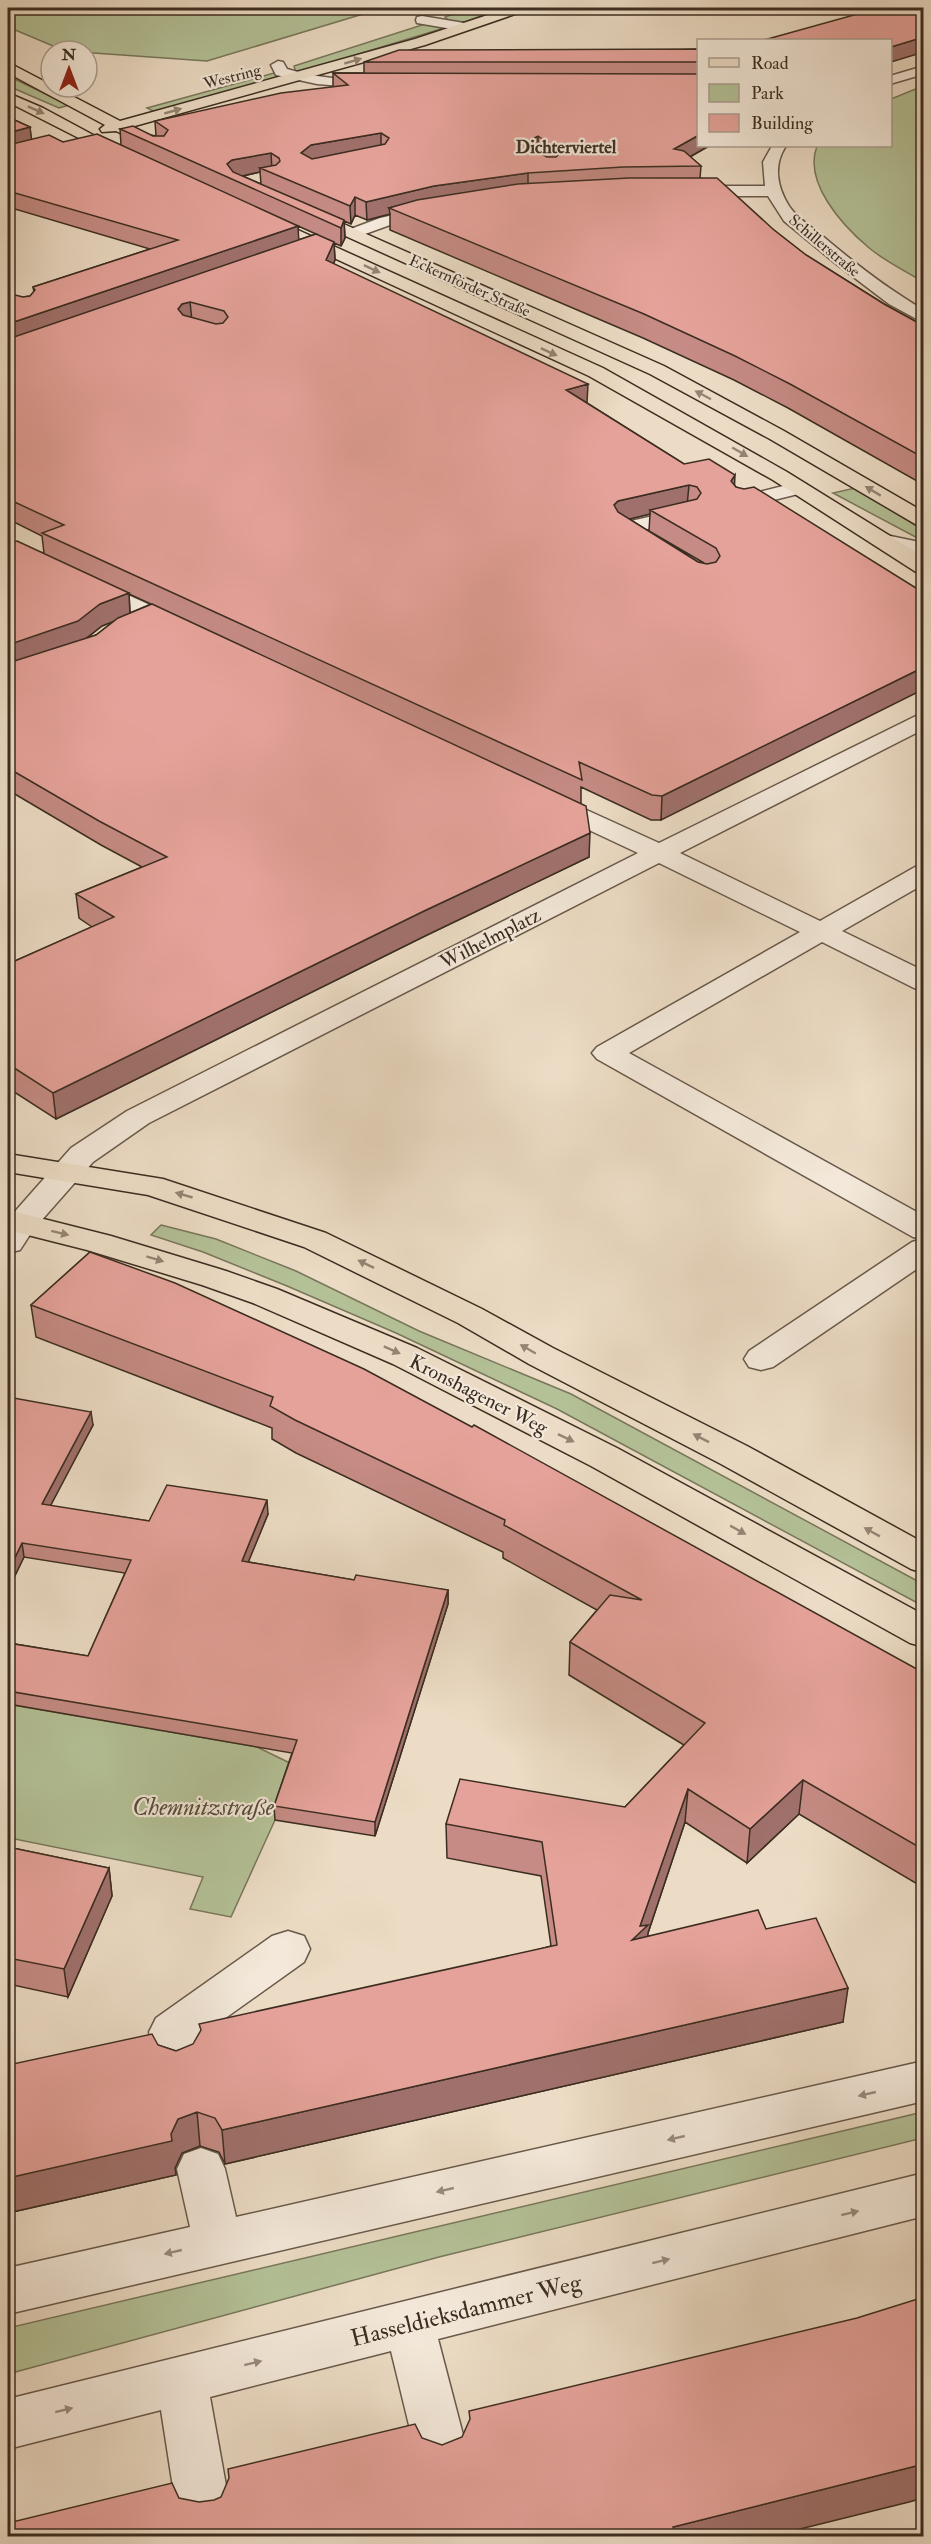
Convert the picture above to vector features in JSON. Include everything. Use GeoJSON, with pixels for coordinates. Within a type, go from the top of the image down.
{"type":"FeatureCollection","features":[{"type":"Feature","properties":{"kind":"main road","name":"Westring"},"geometry":{"type":"LineString","coordinates":[[63,142],[297,77],[520,8]]}},
{"type":"Feature","properties":{"kind":"main road","name":"Westring"},"geometry":{"type":"LineString","coordinates":[[417,22],[450,11]]}},
{"type":"Feature","properties":{"kind":"main road"},"geometry":{"type":"LineString","coordinates":[[8,68],[173,154]]}},
{"type":"Feature","properties":{"kind":"main road"},"geometry":{"type":"LineString","coordinates":[[8,97],[139,162]]}},
{"type":"Feature","properties":{"kind":"main road"},"geometry":{"type":"LineString","coordinates":[[44,129],[117,110]]}},
{"type":"Feature","properties":{"kind":"main road","name":"Eckernförder Straße"},"geometry":{"type":"LineString","coordinates":[[290,206],[657,370],[777,435],[924,521]]}},
{"type":"Feature","properties":{"kind":"main road","name":"Eckernförder Straße"},"geometry":{"type":"LineString","coordinates":[[242,210],[596,372],[665,409],[799,488],[924,567]]}},
{"type":"Feature","properties":{"kind":"main road"},"geometry":{"type":"LineString","coordinates":[[8,1163],[152,1186],[304,1236],[367,1264],[734,1455],[924,1560]]}},
{"type":"Feature","properties":{"kind":"main road","name":"Kronshagener Weg"},"geometry":{"type":"LineString","coordinates":[[12,1229],[99,1243],[214,1278],[265,1296],[405,1356],[604,1457],[924,1633]]}},
{"type":"Feature","properties":{"kind":"street","name":"Westring"},"geometry":{"type":"LineString","coordinates":[[417,22],[464,27]]}},
{"type":"Feature","properties":{"kind":"street"},"geometry":{"type":"LineString","coordinates":[[278,65],[281,72],[297,77],[341,84],[393,86]]}},
{"type":"Feature","properties":{"kind":"street"},"geometry":{"type":"LineString","coordinates":[[892,80],[924,70]]}},
{"type":"Feature","properties":{"kind":"street","name":"Schillerstraße"},"geometry":{"type":"LineString","coordinates":[[778,147],[774,151],[769,175],[774,191],[786,213],[829,251],[874,285],[924,318]]}},
{"type":"Feature","properties":{"kind":"street"},"geometry":{"type":"LineString","coordinates":[[674,191],[774,191]]}},
{"type":"Feature","properties":{"kind":"street"},"geometry":{"type":"LineString","coordinates":[[354,233],[386,221],[447,208]]}},
{"type":"Feature","properties":{"kind":"street"},"geometry":{"type":"LineString","coordinates":[[295,253],[319,244]]}},
{"type":"Feature","properties":{"kind":"street"},"geometry":{"type":"LineString","coordinates":[[742,502],[799,488]]}},
{"type":"Feature","properties":{"kind":"street"},"geometry":{"type":"LineString","coordinates":[[665,553],[625,528],[688,514]]}},
{"type":"Feature","properties":{"kind":"street","name":"Eckernförder Straße"},"geometry":{"type":"LineString","coordinates":[[881,540],[924,549]]}},
{"type":"Feature","properties":{"kind":"street"},"geometry":{"type":"LineString","coordinates":[[8,546],[201,638]]}},
{"type":"Feature","properties":{"kind":"street"},"geometry":{"type":"LineString","coordinates":[[131,625],[154,615]]}},
{"type":"Feature","properties":{"kind":"street","name":"Wilhelmplatz"},"geometry":{"type":"LineString","coordinates":[[67,1172],[82,1155],[138,1117],[924,719]]}},
{"type":"Feature","properties":{"kind":"street"},"geometry":{"type":"LineString","coordinates":[[524,790],[924,982]]}},
{"type":"Feature","properties":{"kind":"street"},"geometry":{"type":"LineString","coordinates":[[924,873],[607,1053],[924,1230]]}},
{"type":"Feature","properties":{"kind":"street"},"geometry":{"type":"LineString","coordinates":[[12,1229],[67,1172]]}},
{"type":"Feature","properties":{"kind":"street"},"geometry":{"type":"LineString","coordinates":[[761,1359],[924,1249]]}},
{"type":"Feature","properties":{"kind":"street"},"geometry":{"type":"LineString","coordinates":[[179,2063],[172,2032],[288,1949]]}},
{"type":"Feature","properties":{"kind":"street"},"geometry":{"type":"LineString","coordinates":[[8,2291],[217,2241],[924,2081]]}},
{"type":"Feature","properties":{"kind":"street"},"geometry":{"type":"LineString","coordinates":[[201,2169],[217,2241]]}},
{"type":"Feature","properties":{"kind":"street","name":"Hasseldieksdammer Weg"},"geometry":{"type":"LineString","coordinates":[[8,2424],[924,2194]]}},
{"type":"Feature","properties":{"kind":"street"},"geometry":{"type":"LineString","coordinates":[[409,2324],[442,2454]]}},
{"type":"Feature","properties":{"kind":"street"},"geometry":{"type":"LineString","coordinates":[[183,2380],[204,2512]]}},
{"type":"Feature","properties":{"kind":"green space"},"geometry":{"type":"Polygon","coordinates":[[[8,8],[383,8],[207,61],[99,53],[99,39],[39,40],[8,27],[8,8]]]}},
{"type":"Feature","properties":{"kind":"green space"},"geometry":{"type":"Polygon","coordinates":[[[471,8],[503,8],[465,22],[449,21],[445,17],[471,8]]]}},
{"type":"Feature","properties":{"kind":"green space"},"geometry":{"type":"Polygon","coordinates":[[[425,24],[437,25],[441,29],[296,73],[294,66],[425,24]]]}},
{"type":"Feature","properties":{"kind":"green space"},"geometry":{"type":"Polygon","coordinates":[[[274,73],[281,77],[155,112],[147,108],[274,73]]]}},
{"type":"Feature","properties":{"kind":"green space"},"geometry":{"type":"Polygon","coordinates":[[[8,76],[39,91],[39,99],[56,99],[69,105],[59,108],[8,86],[8,76]]]}},
{"type":"Feature","properties":{"kind":"green space"},"geometry":{"type":"Polygon","coordinates":[[[924,86],[923,282],[874,252],[847,227],[828,202],[815,174],[814,160],[817,147],[892,147],[892,99],[924,86]]]}},
{"type":"Feature","properties":{"kind":"green space"},"geometry":{"type":"Polygon","coordinates":[[[855,488],[923,530],[923,541],[833,493],[855,488]]]}},
{"type":"Feature","properties":{"kind":"green space"},"geometry":{"type":"Polygon","coordinates":[[[161,1225],[216,1239],[296,1271],[419,1331],[571,1394],[923,1584],[923,1606],[557,1409],[396,1333],[287,1286],[203,1252],[151,1235],[161,1225]]]}},
{"type":"Feature","properties":{"kind":"green space","name":"Chemnitzstraße"},"geometry":{"type":"Polygon","coordinates":[[[8,1704],[257,1747],[294,1765],[275,1820],[231,1917],[190,1909],[203,1877],[15,1839],[8,1853],[8,1704]]]}},
{"type":"Feature","properties":{"kind":"green space"},"geometry":{"type":"Polygon","coordinates":[[[923,2112],[923,2138],[439,2257],[8,2374],[8,2328],[923,2112]]]}},
{"type":"Feature","properties":{"kind":"building"},"geometry":{"type":"Polygon","coordinates":[[[879,8],[903,8],[924,12],[924,37],[892,47],[892,39],[768,39],[879,8]]]}},
{"type":"Feature","properties":{"kind":"building"},"geometry":{"type":"Polygon","coordinates":[[[697,49],[697,62],[364,62],[399,50],[697,49]]]}},
{"type":"Feature","properties":{"kind":"building"},"geometry":{"type":"Polygon","coordinates":[[[333,73],[697,74],[697,136],[674,149],[684,151],[701,166],[623,167],[528,173],[434,186],[366,202],[355,197],[350,206],[260,168],[276,165],[280,161],[271,153],[232,160],[227,164],[233,172],[344,220],[341,228],[120,129],[133,126],[153,136],[164,136],[168,130],[155,121],[281,93],[348,85],[333,73]],[[381,133],[311,145],[301,153],[312,159],[385,144],[389,138],[381,133]],[[538,136],[528,141],[533,150],[547,157],[556,157],[561,152],[538,136]]]}},
{"type":"Feature","properties":{"kind":"building"},"geometry":{"type":"Polygon","coordinates":[[[8,117],[30,127],[8,133],[8,117]]]}},
{"type":"Feature","properties":{"kind":"building"},"geometry":{"type":"Polygon","coordinates":[[[97,134],[298,226],[8,324],[8,295],[30,296],[35,290],[33,287],[178,240],[8,191],[8,145],[49,135],[63,142],[97,134]]]}},
{"type":"Feature","properties":{"kind":"building"},"geometry":{"type":"Polygon","coordinates":[[[629,178],[717,178],[774,230],[806,255],[924,326],[924,458],[735,356],[644,314],[389,208],[417,200],[518,184],[629,178]]]}},
{"type":"Feature","properties":{"kind":"building"},"geometry":{"type":"Polygon","coordinates":[[[316,234],[334,242],[326,260],[588,384],[566,390],[684,464],[709,459],[735,475],[731,481],[736,487],[744,489],[754,487],[924,593],[924,667],[662,796],[652,795],[579,762],[582,780],[42,533],[64,525],[8,499],[8,339],[316,234]],[[190,302],[182,304],[178,309],[183,315],[216,324],[223,323],[228,317],[224,311],[190,302]],[[689,485],[618,501],[614,505],[618,512],[698,562],[707,564],[716,562],[720,556],[716,548],[650,510],[697,499],[701,493],[697,487],[689,485]]]}},
{"type":"Feature","properties":{"kind":"building"},"geometry":{"type":"Polygon","coordinates":[[[17,541],[129,593],[100,604],[78,621],[8,645],[8,544],[17,541]]]}},
{"type":"Feature","properties":{"kind":"building"},"geometry":{"type":"Polygon","coordinates":[[[152,604],[586,806],[590,833],[424,911],[53,1093],[8,1064],[8,964],[114,917],[76,894],[167,857],[99,821],[8,768],[8,663],[96,635],[118,618],[152,604]]]}},
{"type":"Feature","properties":{"kind":"building"},"geometry":{"type":"Polygon","coordinates":[[[90,1252],[175,1283],[364,1369],[472,1427],[474,1425],[924,1673],[924,1850],[803,1780],[750,1829],[688,1789],[640,1926],[648,1925],[632,1940],[758,1910],[766,1929],[816,1918],[848,1988],[222,2130],[215,2118],[197,2112],[178,2119],[171,2134],[172,2141],[8,2178],[8,2065],[152,2034],[158,2045],[176,2051],[193,2044],[201,2030],[199,2024],[557,1945],[542,1842],[446,1824],[460,1779],[625,1807],[705,1723],[570,1642],[610,1595],[642,1600],[504,1525],[505,1520],[295,1420],[270,1406],[273,1397],[31,1305],[90,1252]]]}},
{"type":"Feature","properties":{"kind":"building"},"geometry":{"type":"Polygon","coordinates":[[[8,1397],[91,1412],[42,1504],[149,1521],[167,1485],[267,1500],[242,1561],[354,1580],[356,1575],[448,1590],[375,1822],[274,1806],[297,1740],[8,1691],[8,1643],[88,1656],[131,1560],[22,1543],[8,1572],[8,1397]]]}},
{"type":"Feature","properties":{"kind":"building"},"geometry":{"type":"Polygon","coordinates":[[[8,1847],[109,1868],[64,1969],[8,1958],[8,1847]]]}},
{"type":"Feature","properties":{"kind":"building"},"geometry":{"type":"Polygon","coordinates":[[[924,2297],[924,2464],[673,2527],[676,2536],[8,2536],[8,2523],[172,2483],[179,2498],[199,2502],[214,2500],[221,2497],[229,2478],[228,2469],[415,2424],[422,2438],[442,2445],[462,2437],[470,2419],[469,2411],[857,2318],[924,2297]]]}},
{"type":"Feature","properties":{"kind":"district","name":"Dichterviertel"},"geometry":{"type":"Point","coordinates":[566,147]}}]}
